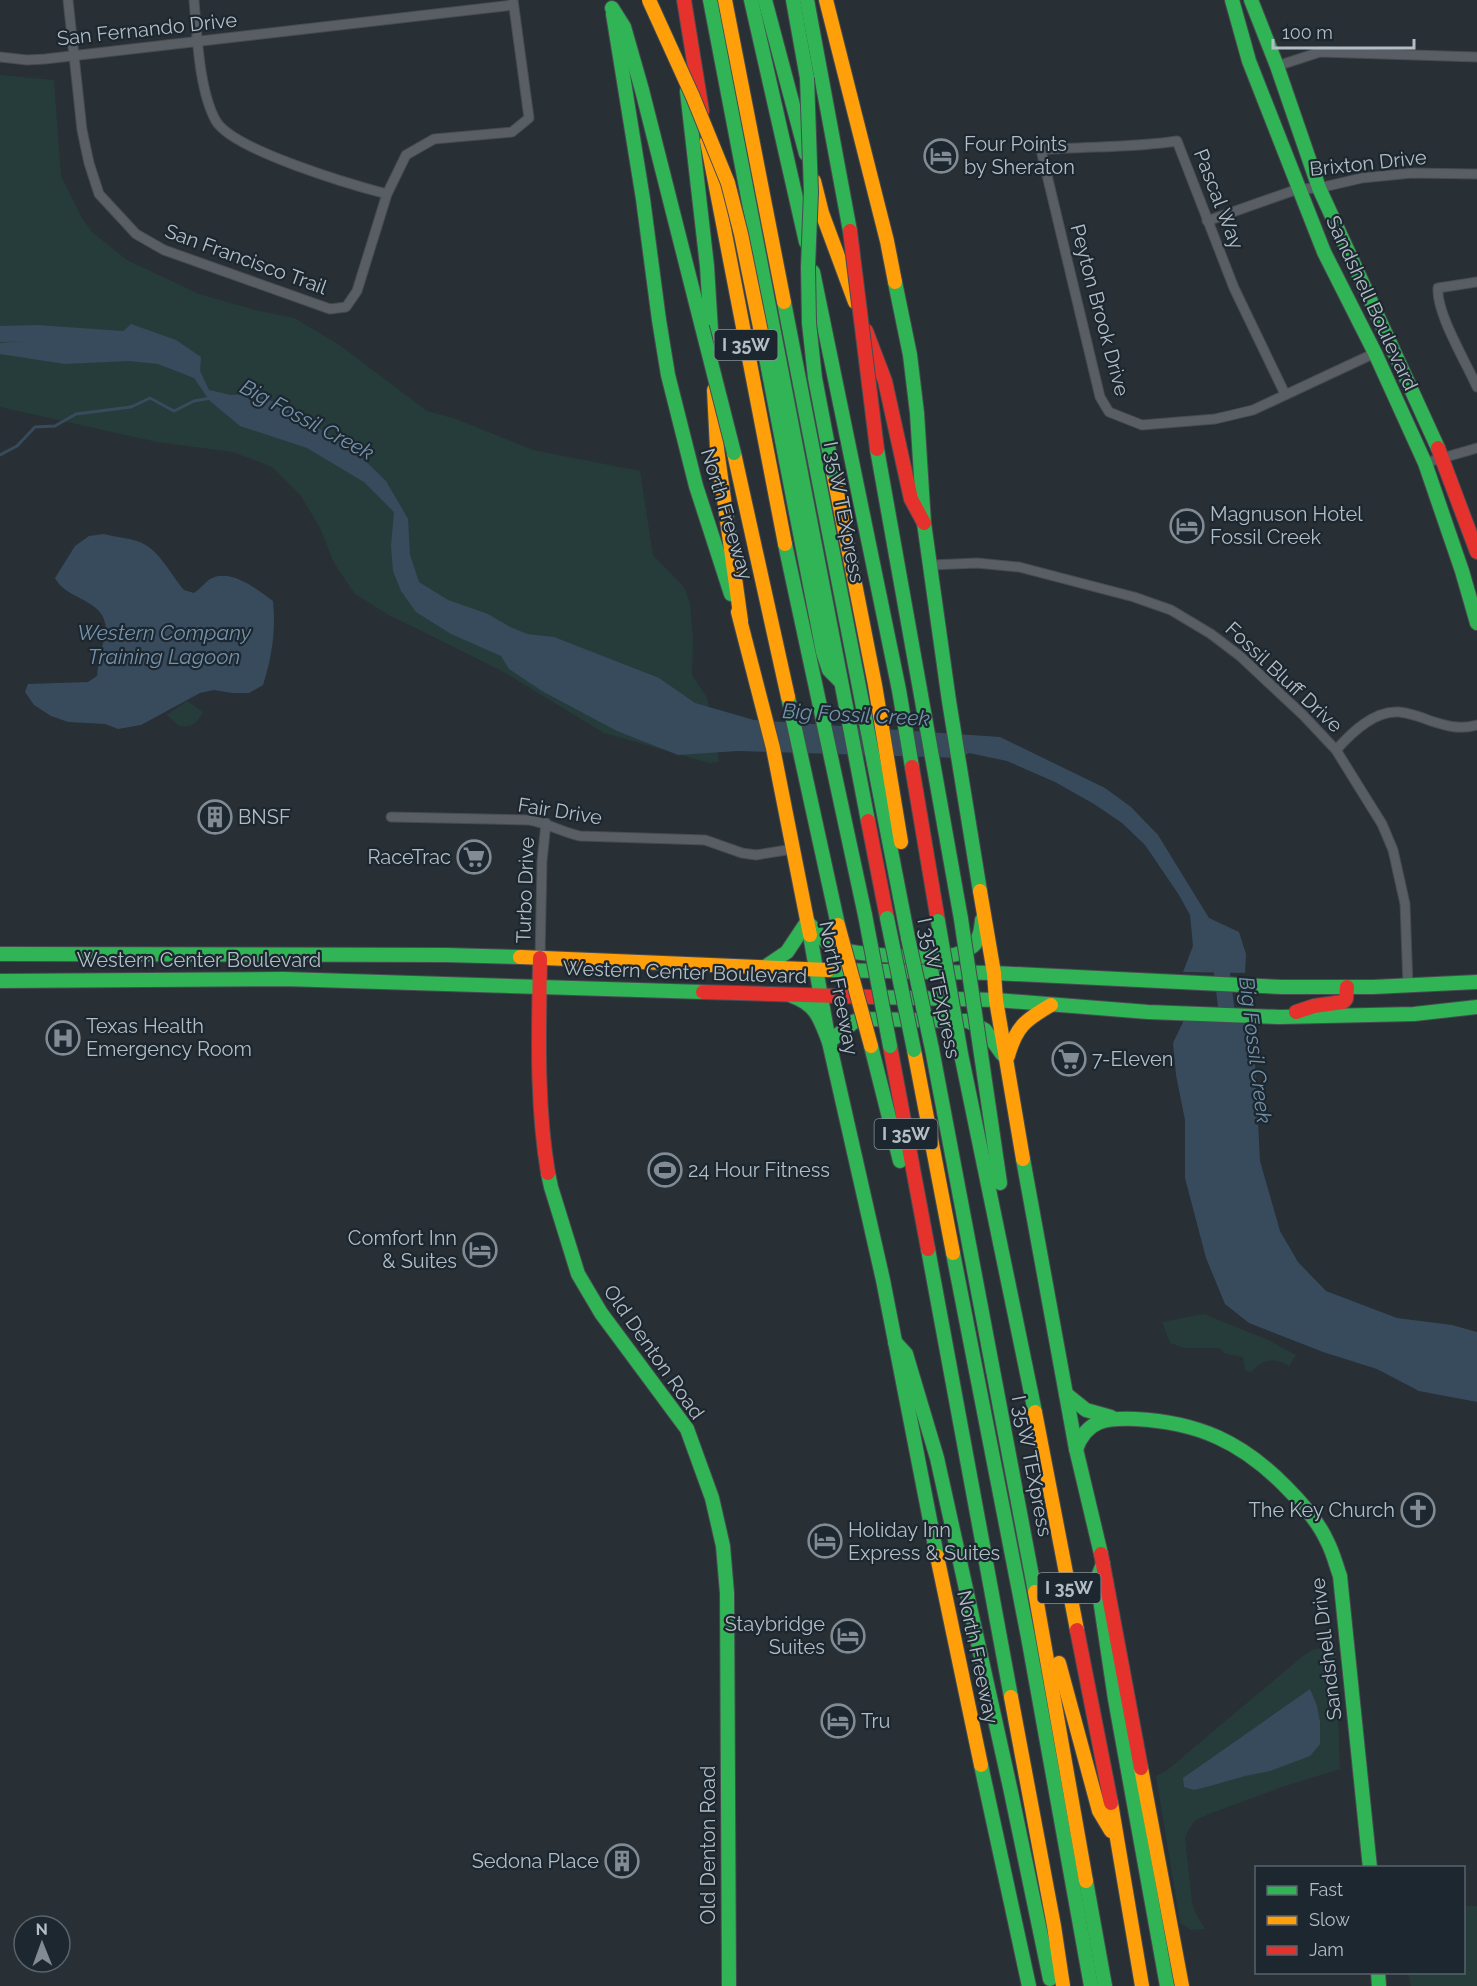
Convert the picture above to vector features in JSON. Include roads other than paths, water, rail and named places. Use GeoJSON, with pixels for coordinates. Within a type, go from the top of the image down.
{"type":"FeatureCollection","features":[{"type":"Feature","properties":{"kind":"main road"},"geometry":{"type":"LineString","coordinates":[[649,0],[693,97],[728,183],[761,332],[823,652],[829,670],[843,685]]}},
{"type":"Feature","properties":{"kind":"main road"},"geometry":{"type":"LineString","coordinates":[[675,0],[693,131],[707,266],[717,449],[741,621]]}},
{"type":"Feature","properties":{"kind":"main road","name":"North Freeway"},"geometry":{"type":"LineString","coordinates":[[684,0],[713,176],[815,688],[865,915],[890,1046],[1048,1892],[1063,1986]]}},
{"type":"Feature","properties":{"kind":"main road","name":"I 35W TEXpress"},"geometry":{"type":"LineString","coordinates":[[710,0],[1028,1637],[1091,1986]]}},
{"type":"Feature","properties":{"kind":"main road","name":"I 35W TEXpress"},"geometry":{"type":"LineString","coordinates":[[725,0],[1015,1481],[1106,1986]]}},
{"type":"Feature","properties":{"kind":"main road","name":"I 35W"},"geometry":{"type":"LineString","coordinates":[[751,0],[826,330],[899,690],[961,1054],[1020,1333],[1118,1842],[1142,1986]]}},
{"type":"Feature","properties":{"kind":"main road"},"geometry":{"type":"LineString","coordinates":[[765,0],[822,213],[885,381],[910,499],[924,523]]}},
{"type":"Feature","properties":{"kind":"main road"},"geometry":{"type":"LineString","coordinates":[[793,0],[807,78],[811,192],[808,267],[809,323],[815,378],[875,685],[893,790],[912,918],[908,938]]}},
{"type":"Feature","properties":{"kind":"main road"},"geometry":{"type":"LineString","coordinates":[[807,0],[850,231],[877,449],[961,920],[998,1177],[1022,1300],[1020,1333]]}},
{"type":"Feature","properties":{"kind":"main road"},"geometry":{"type":"LineString","coordinates":[[826,0],[887,241],[903,321],[917,413],[924,523],[949,701],[983,901],[1006,1061],[1076,1449],[1103,1564],[1182,1986]]}},
{"type":"Feature","properties":{"kind":"main road","name":"Sandshell Boulevard"},"geometry":{"type":"LineString","coordinates":[[1232,0],[1249,61],[1298,189],[1328,261],[1376,352],[1425,464],[1462,571],[1477,623]]}},
{"type":"Feature","properties":{"kind":"main road","name":"Sandshell Boulevard"},"geometry":{"type":"LineString","coordinates":[[1251,0],[1277,66],[1319,188],[1443,459],[1477,552]]}},
{"type":"Feature","properties":{"kind":"main road"},"geometry":{"type":"LineString","coordinates":[[611,4],[624,27],[639,80],[718,385],[838,925],[910,1202],[922,1222]]}},
{"type":"Feature","properties":{"kind":"main road","name":"North Freeway"},"geometry":{"type":"LineString","coordinates":[[611,4],[646,225],[654,295],[668,374],[687,456],[708,528],[741,621],[780,782],[829,1042],[879,1262],[942,1582],[1029,1986]]}},
{"type":"Feature","properties":{"kind":"main road"},"geometry":{"type":"LineString","coordinates":[[765,967],[787,952],[807,922],[834,947],[859,953],[946,956],[968,950],[980,937],[983,901]]}},
{"type":"Feature","properties":{"kind":"main road"},"geometry":{"type":"LineString","coordinates":[[87,953],[88,979]]}},
{"type":"Feature","properties":{"kind":"main road","name":"Western Center Boulevard"},"geometry":{"type":"LineString","coordinates":[[0,954],[320,954],[540,958],[817,970],[994,973],[1282,987],[1408,986],[1477,982]]}},
{"type":"Feature","properties":{"kind":"main road"},"geometry":{"type":"LineString","coordinates":[[319,980],[320,954]]}},
{"type":"Feature","properties":{"kind":"main road","name":"Old Denton Road"},"geometry":{"type":"LineString","coordinates":[[540,958],[539,1076],[544,1148],[551,1187],[578,1274],[602,1313],[687,1429],[712,1498],[723,1546],[727,1593],[729,1986]]}},
{"type":"Feature","properties":{"kind":"main road","name":"Western Center Boulevard"},"geometry":{"type":"LineString","coordinates":[[0,981],[216,978],[319,980],[996,1000],[1169,1013],[1280,1017],[1414,1014],[1477,1007]]}},
{"type":"Feature","properties":{"kind":"main road"},"geometry":{"type":"LineString","coordinates":[[1280,1017],[1314,1006],[1343,1002],[1346,999],[1347,987]]}},
{"type":"Feature","properties":{"kind":"main road"},"geometry":{"type":"LineString","coordinates":[[784,994],[800,999],[814,1008],[829,1042],[855,1021],[864,1019],[968,1021],[986,1029],[1006,1061]]}},
{"type":"Feature","properties":{"kind":"main road"},"geometry":{"type":"LineString","coordinates":[[1006,1061],[1014,1033],[1026,1019],[1051,1005]]}},
{"type":"Feature","properties":{"kind":"main road"},"geometry":{"type":"LineString","coordinates":[[895,1342],[906,1354],[938,1458],[1051,1986]]}},
{"type":"Feature","properties":{"kind":"main road","name":"Sandshell Drive"},"geometry":{"type":"LineString","coordinates":[[1066,1394],[1078,1407],[1089,1413],[1116,1419]]}},
{"type":"Feature","properties":{"kind":"main road","name":"Sandshell Drive"},"geometry":{"type":"LineString","coordinates":[[1076,1449],[1079,1438],[1088,1427],[1098,1422],[1116,1419],[1155,1419],[1176,1422],[1205,1430],[1234,1443],[1279,1479],[1305,1508],[1326,1538],[1340,1576],[1370,1866]]}},
{"type":"Feature","properties":{"kind":"main road"},"geometry":{"type":"LineString","coordinates":[[1015,1481],[1066,1692],[1094,1794],[1099,1811],[1118,1842]]}},
{"type":"Feature","properties":{"kind":"main road"},"geometry":{"type":"LineString","coordinates":[[1103,1564],[1097,1579],[1098,1590],[1117,1711],[1167,1986]]}},
{"type":"Feature","properties":{"kind":"street","name":"San Francisco Trail"},"geometry":{"type":"LineString","coordinates":[[68,0],[82,130],[89,163],[99,194],[136,234],[164,250],[330,309],[346,308],[357,291],[387,194]]}},
{"type":"Feature","properties":{"kind":"street"},"geometry":{"type":"LineString","coordinates":[[194,0],[205,94],[216,123],[236,140],[291,164],[387,194],[406,155],[434,139],[512,132],[529,118],[513,3]]}},
{"type":"Feature","properties":{"kind":"street","name":"San Fernando Drive"},"geometry":{"type":"LineString","coordinates":[[0,57],[27,60],[75,56],[513,3]]}},
{"type":"Feature","properties":{"kind":"street"},"geometry":{"type":"LineString","coordinates":[[1277,66],[1320,52],[1477,57]]}},
{"type":"Feature","properties":{"kind":"street","name":"Pascal Way"},"geometry":{"type":"LineString","coordinates":[[1041,150],[1087,146],[1117,148],[1177,141],[1234,288],[1285,394]]}},
{"type":"Feature","properties":{"kind":"street","name":"Peyton Brook Drive"},"geometry":{"type":"LineString","coordinates":[[1041,150],[1100,397],[1109,412],[1142,425],[1215,419],[1253,410],[1376,352]]}},
{"type":"Feature","properties":{"kind":"street","name":"Brixton Drive"},"geometry":{"type":"LineString","coordinates":[[1207,221],[1298,189],[1319,188],[1372,177],[1412,173],[1477,174]]}},
{"type":"Feature","properties":{"kind":"street"},"geometry":{"type":"LineString","coordinates":[[1477,282],[1438,288],[1440,307],[1477,387]]}},
{"type":"Feature","properties":{"kind":"street"},"geometry":{"type":"LineString","coordinates":[[1425,464],[1477,448]]}},
{"type":"Feature","properties":{"kind":"street","name":"Fossil Bluff Drive"},"geometry":{"type":"LineString","coordinates":[[931,565],[977,563],[1019,567],[1134,597],[1171,610],[1211,634],[1240,656],[1303,715],[1336,750],[1382,824],[1393,850],[1405,904],[1408,986]]}},
{"type":"Feature","properties":{"kind":"street"},"geometry":{"type":"LineString","coordinates":[[1336,750],[1350,734],[1369,720],[1396,712],[1445,726],[1468,728],[1477,725]]}},
{"type":"Feature","properties":{"kind":"street","name":"Fair Drive"},"geometry":{"type":"LineString","coordinates":[[391,817],[529,820],[546,823],[566,833],[580,836],[705,840],[742,853],[756,855],[793,849]]}},
{"type":"Feature","properties":{"kind":"street","name":"Turbo Drive"},"geometry":{"type":"LineString","coordinates":[[540,958],[542,861],[546,823]]}},
{"type":"Feature","properties":{"kind":"water"},"geometry":{"type":"Polygon","coordinates":[[[131,324],[176,340],[201,357],[200,371],[209,390],[231,395],[255,394],[276,403],[353,449],[386,481],[408,519],[410,555],[419,582],[448,600],[488,614],[527,634],[554,637],[659,678],[695,703],[754,720],[1000,737],[1105,788],[1131,807],[1158,835],[1209,918],[1239,932],[1246,954],[1245,973],[1183,972],[1193,946],[1190,915],[1179,895],[1145,845],[1122,823],[1055,782],[1007,761],[969,753],[961,758],[738,751],[678,755],[617,731],[542,691],[509,669],[501,656],[451,634],[416,612],[401,591],[393,571],[391,546],[394,512],[364,482],[307,448],[240,426],[210,401],[194,378],[158,364],[129,361],[65,364],[0,354],[0,343],[58,338],[73,341],[119,335],[131,324]]]}},
{"type":"Feature","properties":{"kind":"water","name":"Western Company Training Lagoon"},"geometry":{"type":"Polygon","coordinates":[[[104,534],[145,544],[158,555],[184,590],[194,593],[212,578],[228,576],[244,582],[273,601],[272,643],[263,685],[249,693],[214,690],[200,693],[141,725],[118,729],[105,724],[68,722],[51,716],[34,705],[25,692],[28,684],[88,682],[97,676],[106,634],[105,622],[101,613],[61,586],[55,578],[75,546],[89,536],[104,534]]]}},
{"type":"Feature","properties":{"kind":"water"},"geometry":{"type":"Polygon","coordinates":[[[1184,1020],[1253,1024],[1260,1161],[1280,1231],[1298,1262],[1326,1291],[1397,1318],[1452,1325],[1477,1332],[1477,1402],[1419,1391],[1377,1369],[1323,1352],[1249,1323],[1225,1304],[1206,1258],[1185,1178],[1185,1120],[1176,1075],[1173,1043],[1184,1020]]]}},
{"type":"Feature","properties":{"kind":"water"},"geometry":{"type":"Polygon","coordinates":[[[1310,1689],[1320,1722],[1320,1744],[1310,1756],[1270,1771],[1194,1790],[1184,1787],[1183,1778],[1310,1689]]]}},
{"type":"Feature","properties":{"kind":"waterway","name":"Big Fossil Creek"},"geometry":{"type":"LineString","coordinates":[[0,334],[37,333],[122,339]]}},
{"type":"Feature","properties":{"kind":"waterway"},"geometry":{"type":"LineString","coordinates":[[0,455],[17,446],[35,427],[55,426],[76,414],[131,407],[150,398],[174,411],[194,401],[211,398]]}},
{"type":"Feature","properties":{"kind":"waterway","name":"Big Fossil Creek"},"geometry":{"type":"LineString","coordinates":[[1219,950],[1229,1029]]}},
{"type":"Feature","properties":{"kind":"place","name":"Four Points by Sheraton"},"geometry":{"type":"Point","coordinates":[941,156]}},
{"type":"Feature","properties":{"kind":"place","name":"Magnuson Hotel Fossil Creek"},"geometry":{"type":"Point","coordinates":[1187,526]}},
{"type":"Feature","properties":{"kind":"place","name":"BNSF"},"geometry":{"type":"Point","coordinates":[215,817]}},
{"type":"Feature","properties":{"kind":"place","name":"RaceTrac"},"geometry":{"type":"Point","coordinates":[474,857]}},
{"type":"Feature","properties":{"kind":"place","name":"Texas Health Emergency Room"},"geometry":{"type":"Point","coordinates":[63,1038]}},
{"type":"Feature","properties":{"kind":"place","name":"7-Eleven"},"geometry":{"type":"Point","coordinates":[1069,1059]}},
{"type":"Feature","properties":{"kind":"place","name":"24 Hour Fitness"},"geometry":{"type":"Point","coordinates":[665,1170]}},
{"type":"Feature","properties":{"kind":"place","name":"Comfort Inn & Suites"},"geometry":{"type":"Point","coordinates":[480,1250]}},
{"type":"Feature","properties":{"kind":"place","name":"The Key Church"},"geometry":{"type":"Point","coordinates":[1418,1510]}},
{"type":"Feature","properties":{"kind":"place","name":"Holiday Inn Express & Suites"},"geometry":{"type":"Point","coordinates":[825,1541]}},
{"type":"Feature","properties":{"kind":"place","name":"Staybridge Suites"},"geometry":{"type":"Point","coordinates":[848,1636]}},
{"type":"Feature","properties":{"kind":"place","name":"Tru"},"geometry":{"type":"Point","coordinates":[838,1721]}},
{"type":"Feature","properties":{"kind":"place","name":"Sedona Place"},"geometry":{"type":"Point","coordinates":[622,1861]}}]}
